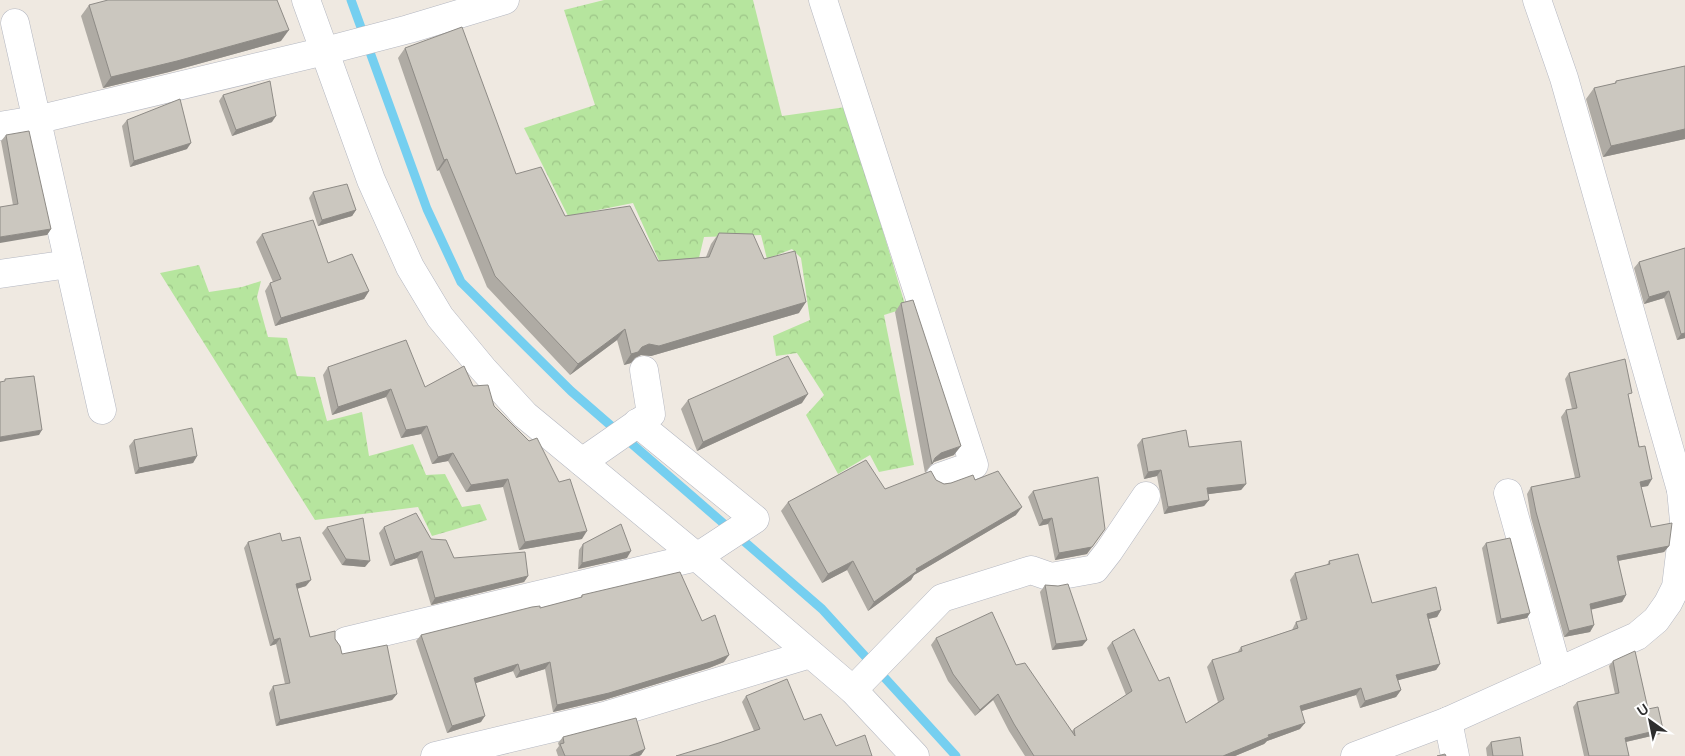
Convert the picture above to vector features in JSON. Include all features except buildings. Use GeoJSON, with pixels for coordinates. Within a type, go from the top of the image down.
{"type":"FeatureCollection","features":[{"type":"Feature","properties":{"kind":"street"},"geometry":{"type":"LineString","coordinates":[[306,0],[333,48],[371,180],[410,266],[440,317],[483,369],[525,415],[697,557],[810,654],[859,684],[915,756]]}},
{"type":"Feature","properties":{"kind":"street"},"geometry":{"type":"LineString","coordinates":[[0,126],[36,120],[333,48],[409,29],[505,0]]}},
{"type":"Feature","properties":{"kind":"street"},"geometry":{"type":"LineString","coordinates":[[824,0],[974,465],[940,477]]}},
{"type":"Feature","properties":{"kind":"street"},"geometry":{"type":"LineString","coordinates":[[1355,756],[1448,721],[1636,636],[1656,620],[1676,587],[1684,521],[1683,490],[1564,78],[1537,0]]}},
{"type":"Feature","properties":{"kind":"street"},"geometry":{"type":"LineString","coordinates":[[15,23],[102,410]]}},
{"type":"Feature","properties":{"kind":"street"},"geometry":{"type":"LineString","coordinates":[[0,274],[69,264]]}},
{"type":"Feature","properties":{"kind":"street"},"geometry":{"type":"LineString","coordinates":[[582,462],[651,414],[644,370]]}},
{"type":"Feature","properties":{"kind":"street"},"geometry":{"type":"LineString","coordinates":[[346,641],[697,557],[755,519],[635,425]]}},
{"type":"Feature","properties":{"kind":"street"},"geometry":{"type":"LineString","coordinates":[[1508,493],[1558,672]]}},
{"type":"Feature","properties":{"kind":"street"},"geometry":{"type":"LineString","coordinates":[[859,684],[942,598],[1031,570],[1051,577],[1095,569],[1146,496]]}},
{"type":"Feature","properties":{"kind":"street"},"geometry":{"type":"LineString","coordinates":[[435,756],[608,715],[810,654]]}},
{"type":"Feature","properties":{"kind":"street"},"geometry":{"type":"LineString","coordinates":[[1448,721],[1455,756]]}},
{"type":"Feature","properties":{"kind":"green space"},"geometry":{"type":"Polygon","coordinates":[[[604,0],[753,0],[782,116],[846,107],[906,308],[884,315],[914,465],[879,472],[870,455],[838,474],[806,415],[824,395],[797,353],[776,356],[773,336],[810,320],[801,258],[792,249],[767,259],[761,235],[704,237],[698,262],[661,265],[633,203],[568,216],[524,128],[595,105],[564,10],[604,0]]]}},
{"type":"Feature","properties":{"kind":"green space"},"geometry":{"type":"Polygon","coordinates":[[[199,265],[209,292],[242,287],[261,281],[257,297],[268,337],[287,338],[297,376],[315,377],[327,421],[362,412],[369,456],[413,444],[426,475],[445,474],[462,507],[480,504],[487,520],[432,536],[418,507],[315,520],[160,273],[199,265]]]}},
{"type":"Feature","properties":{"kind":"waterway"},"geometry":{"type":"LineString","coordinates":[[351,0],[427,209],[461,282],[571,391],[822,609],[956,756]]}}]}
